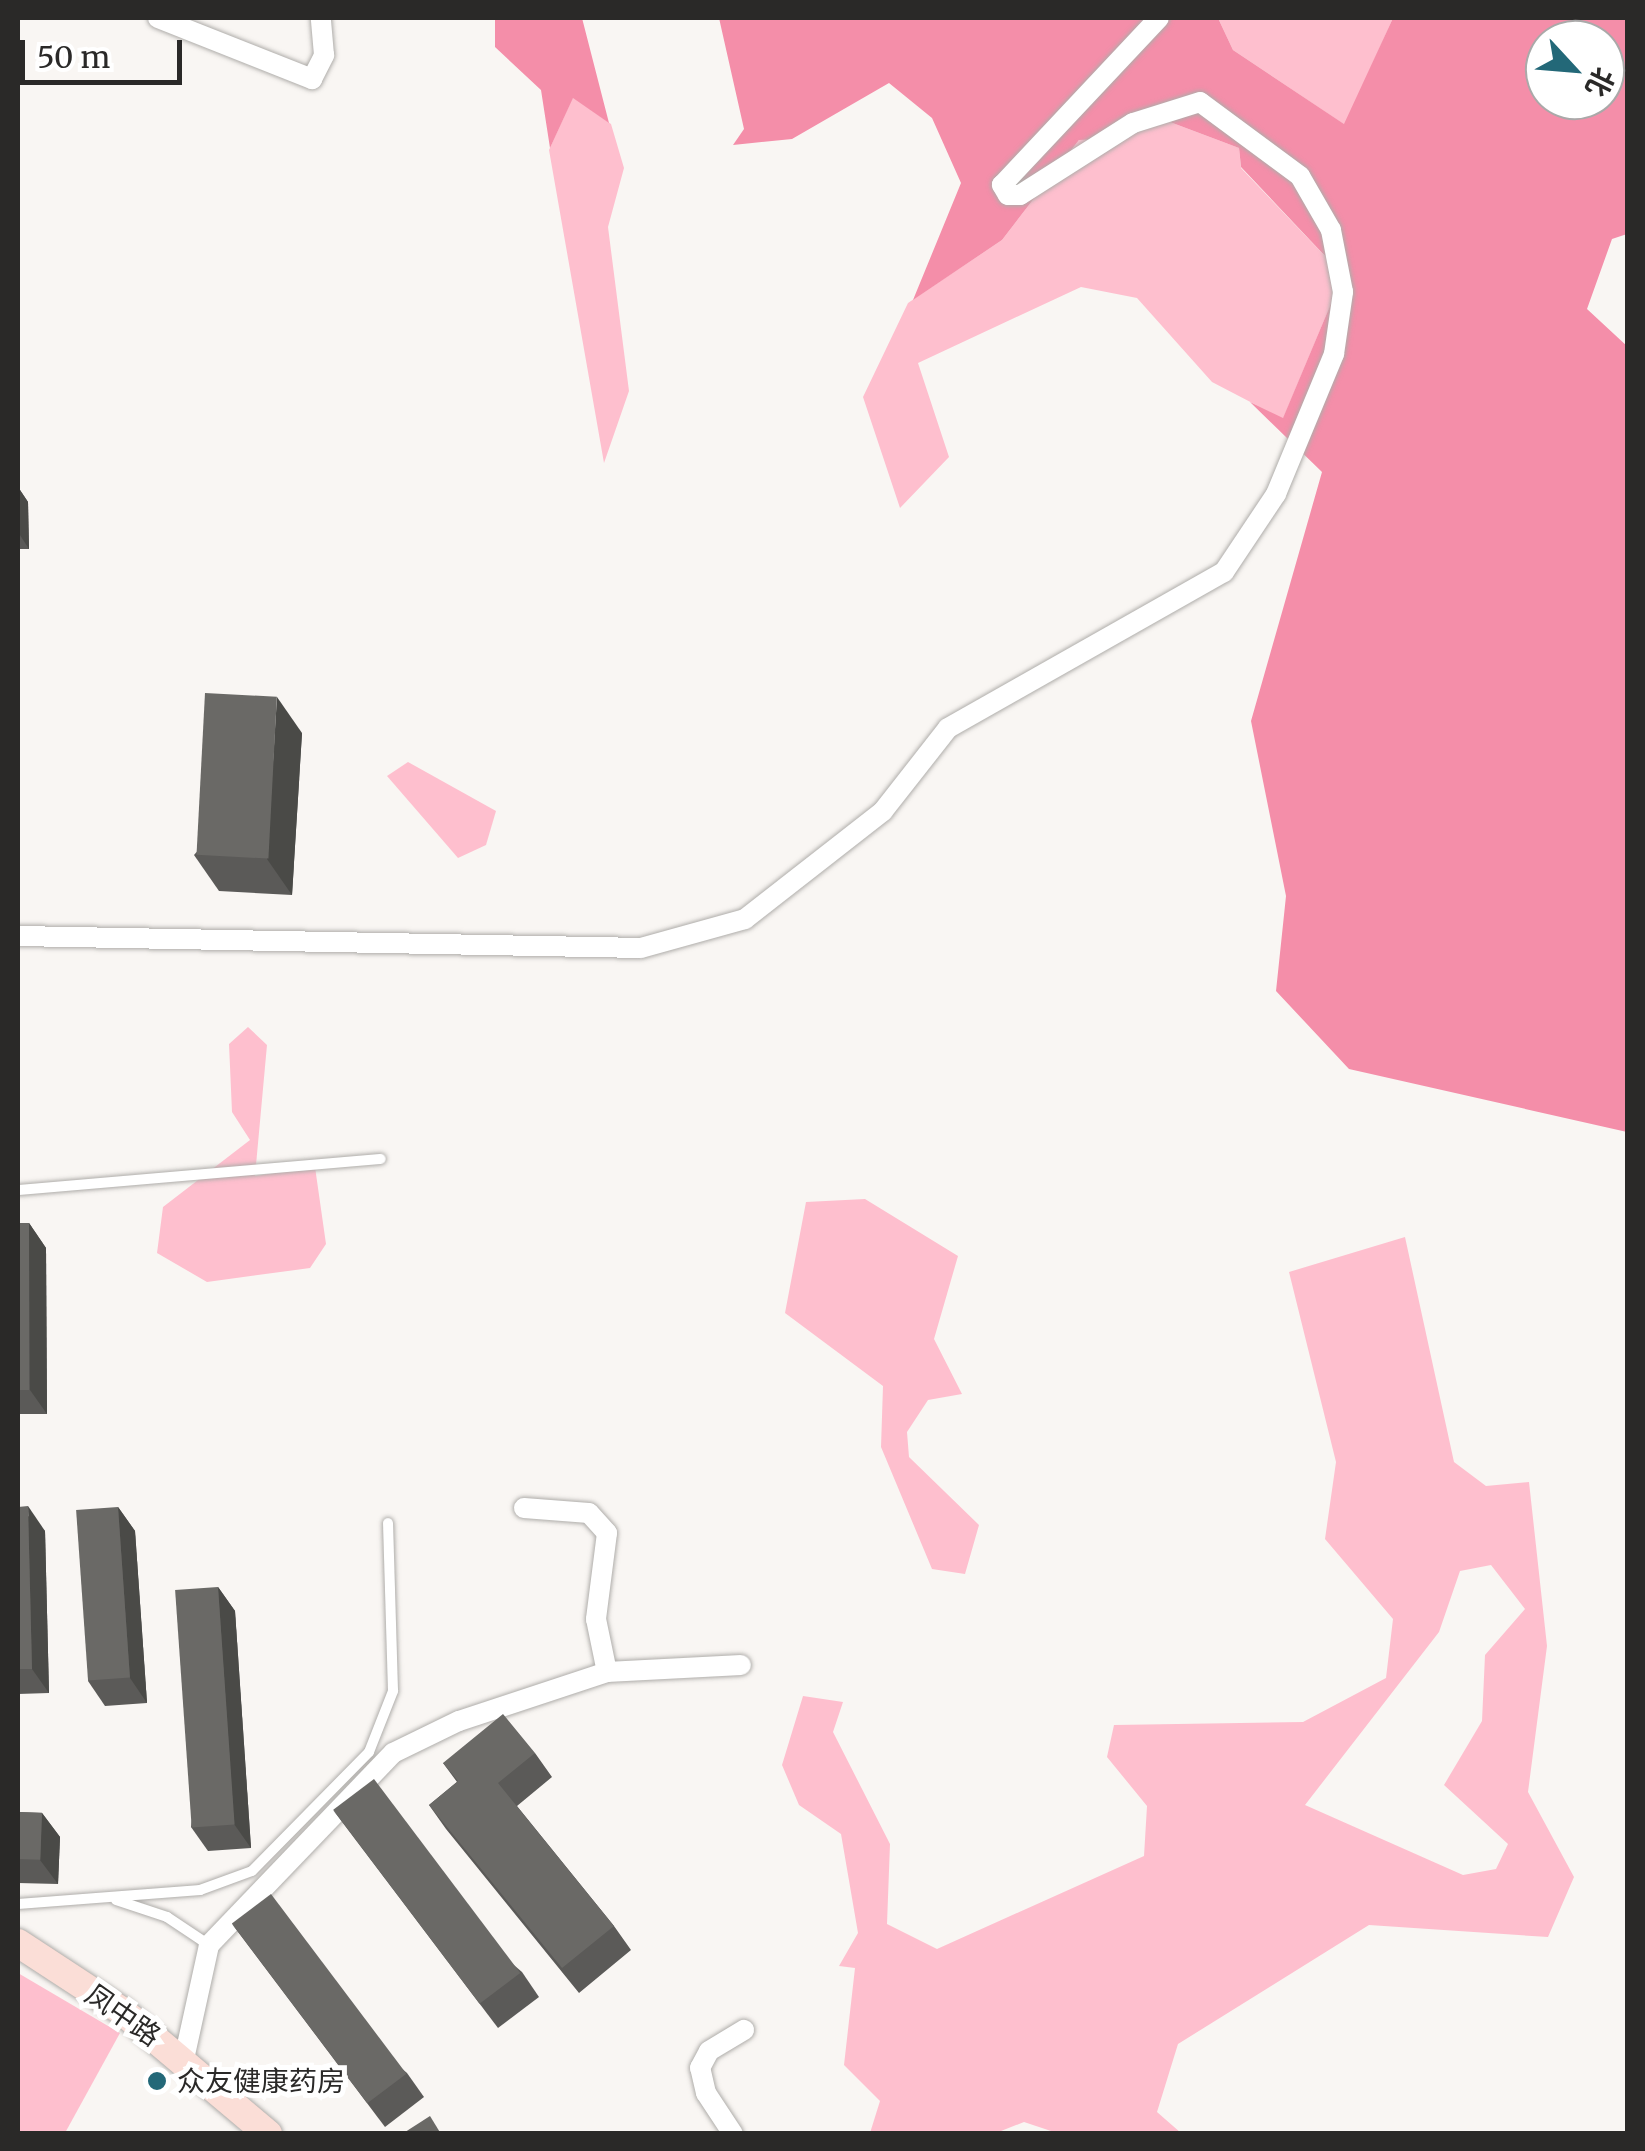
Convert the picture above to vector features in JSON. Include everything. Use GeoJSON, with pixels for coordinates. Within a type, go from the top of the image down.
{"type":"FeatureCollection","features":[{"type":"Feature","properties":{"kind":"street"},"geometry":{"type":"LineString","coordinates":[[158,18],[312,79],[324,55],[321,18]]}},
{"type":"Feature","properties":{"kind":"street"},"geometry":{"type":"LineString","coordinates":[[18,936],[641,948],[744,919],[883,811],[948,728],[1224,572],[1276,494],[1334,354],[1342,292],[1330,230],[1300,176],[1200,102],[1133,123],[1020,195],[1008,195],[1002,185],[1158,18]]}},
{"type":"Feature","properties":{"kind":"street"},"geometry":{"type":"LineString","coordinates":[[524,1508],[588,1513],[607,1533],[596,1619],[607,1672]]}},
{"type":"Feature","properties":{"kind":"street"},"geometry":{"type":"LineString","coordinates":[[184,2058],[208,1945],[393,1753],[459,1721],[607,1672],[741,1665]]}},
{"type":"Feature","properties":{"kind":"street","name":"凤中路"},"geometry":{"type":"LineString","coordinates":[[18,1943],[184,2058],[268,2134]]}},
{"type":"Feature","properties":{"kind":"street"},"geometry":{"type":"LineString","coordinates":[[733,2134],[706,2093],[700,2068],[709,2051],[744,2030]]}},
{"type":"Feature","properties":{"kind":"lane"},"geometry":{"type":"LineString","coordinates":[[18,1190],[382,1159]]}},
{"type":"Feature","properties":{"kind":"lane"},"geometry":{"type":"LineString","coordinates":[[18,1904],[200,1890],[252,1871],[369,1752],[393,1691],[388,1523]]}},
{"type":"Feature","properties":{"kind":"lane"},"geometry":{"type":"LineString","coordinates":[[102,1898],[156,1912],[208,1945]]}},
{"type":"Feature","properties":{"kind":"shaded area"},"geometry":{"type":"Polygon","coordinates":[[[495,18],[582,18],[609,123],[573,98],[550,148],[541,90],[495,47],[495,18]]]}},
{"type":"Feature","properties":{"kind":"shaded area"},"geometry":{"type":"Polygon","coordinates":[[[719,18],[1218,18],[1233,50],[1344,124],[1393,18],[1627,18],[1627,234],[1612,239],[1587,309],[1628,347],[1627,1132],[1349,1069],[1276,991],[1286,896],[1251,721],[1322,472],[1250,402],[1283,418],[1343,275],[1241,167],[1239,148],[1154,116],[1115,139],[1079,140],[1002,240],[913,300],[961,183],[932,118],[889,83],[792,139],[733,145],[744,129],[719,18]]]}},
{"type":"Feature","properties":{"kind":"shaded area"},"geometry":{"type":"Polygon","coordinates":[[[1218,18],[1393,18],[1345,125],[1233,50],[1218,18]]]}},
{"type":"Feature","properties":{"kind":"shaded area"},"geometry":{"type":"Polygon","coordinates":[[[573,97],[611,124],[624,168],[608,227],[629,391],[604,463],[549,150],[573,97]]]}},
{"type":"Feature","properties":{"kind":"shaded area"},"geometry":{"type":"Polygon","coordinates":[[[1154,116],[1239,148],[1241,168],[1343,275],[1283,419],[1212,382],[1137,298],[1081,287],[918,363],[949,457],[900,508],[863,397],[908,303],[1002,240],[1079,140],[1115,139],[1154,116]]]}},
{"type":"Feature","properties":{"kind":"shaded area"},"geometry":{"type":"Polygon","coordinates":[[[408,762],[496,811],[486,845],[458,858],[387,776],[408,762]]]}},
{"type":"Feature","properties":{"kind":"shaded area"},"geometry":{"type":"Polygon","coordinates":[[[248,1027],[267,1045],[255,1176],[315,1167],[326,1244],[310,1268],[207,1282],[157,1253],[163,1207],[250,1140],[232,1112],[229,1044],[248,1027]]]}},
{"type":"Feature","properties":{"kind":"shaded area"},"geometry":{"type":"Polygon","coordinates":[[[865,1199],[958,1256],[934,1339],[962,1394],[928,1400],[907,1432],[909,1457],[979,1525],[965,1574],[932,1569],[881,1447],[883,1386],[785,1313],[806,1202],[865,1199]]]}},
{"type":"Feature","properties":{"kind":"shaded area"},"geometry":{"type":"Polygon","coordinates":[[[1405,1237],[1454,1462],[1486,1486],[1529,1482],[1547,1646],[1528,1792],[1574,1877],[1548,1937],[1369,1925],[1178,2044],[1157,2112],[1181,2133],[1057,2133],[1024,2122],[996,2133],[870,2133],[880,2101],[844,2065],[855,1968],[839,1966],[858,1933],[841,1834],[799,1805],[782,1765],[803,1696],[843,1702],[833,1732],[890,1844],[887,1924],[937,1949],[1144,1856],[1147,1806],[1107,1757],[1114,1725],[1303,1722],[1386,1678],[1393,1619],[1325,1539],[1336,1462],[1289,1272],[1405,1237]],[[1491,1565],[1460,1571],[1439,1632],[1305,1805],[1463,1875],[1496,1869],[1508,1844],[1444,1785],[1482,1721],[1485,1655],[1525,1609],[1491,1565]]]}},
{"type":"Feature","properties":{"kind":"shaded area"},"geometry":{"type":"Polygon","coordinates":[[[18,1973],[120,2033],[65,2133],[18,2133],[18,1973]]]}},
{"type":"Feature","properties":{"kind":"building"},"geometry":{"type":"Polygon","coordinates":[[[205,693],[277,697],[268,859],[197,855],[205,693]]]}},
{"type":"Feature","properties":{"kind":"building"},"geometry":{"type":"Polygon","coordinates":[[[18,1223],[29,1223],[29,1390],[18,1390],[18,1223]]]}},
{"type":"Feature","properties":{"kind":"building"},"geometry":{"type":"Polygon","coordinates":[[[28,1506],[32,1669],[18,1669],[18,1507],[28,1506]]]}},
{"type":"Feature","properties":{"kind":"building"},"geometry":{"type":"Polygon","coordinates":[[[118,1507],[130,1678],[88,1681],[76,1510],[118,1507]]]}},
{"type":"Feature","properties":{"kind":"building"},"geometry":{"type":"Polygon","coordinates":[[[218,1587],[235,1824],[192,1827],[175,1590],[218,1587]]]}},
{"type":"Feature","properties":{"kind":"building"},"geometry":{"type":"Polygon","coordinates":[[[503,1714],[535,1753],[498,1783],[614,1926],[562,1968],[429,1805],[458,1781],[443,1763],[503,1714]]]}},
{"type":"Feature","properties":{"kind":"building"},"geometry":{"type":"Polygon","coordinates":[[[374,1779],[520,1973],[480,2004],[333,1810],[374,1779]]]}},
{"type":"Feature","properties":{"kind":"building"},"geometry":{"type":"Polygon","coordinates":[[[18,1812],[42,1813],[40,1860],[18,1859],[18,1812]]]}},
{"type":"Feature","properties":{"kind":"building"},"geometry":{"type":"Polygon","coordinates":[[[271,1894],[406,2074],[367,2103],[232,1923],[271,1894]]]}},
{"type":"Feature","properties":{"kind":"building"},"geometry":{"type":"Polygon","coordinates":[[[430,2116],[441,2134],[402,2134],[430,2116]]]}},
{"type":"Feature","properties":{"kind":"place","name":"众友健康药房"},"geometry":{"type":"Point","coordinates":[157,2081]}}]}
